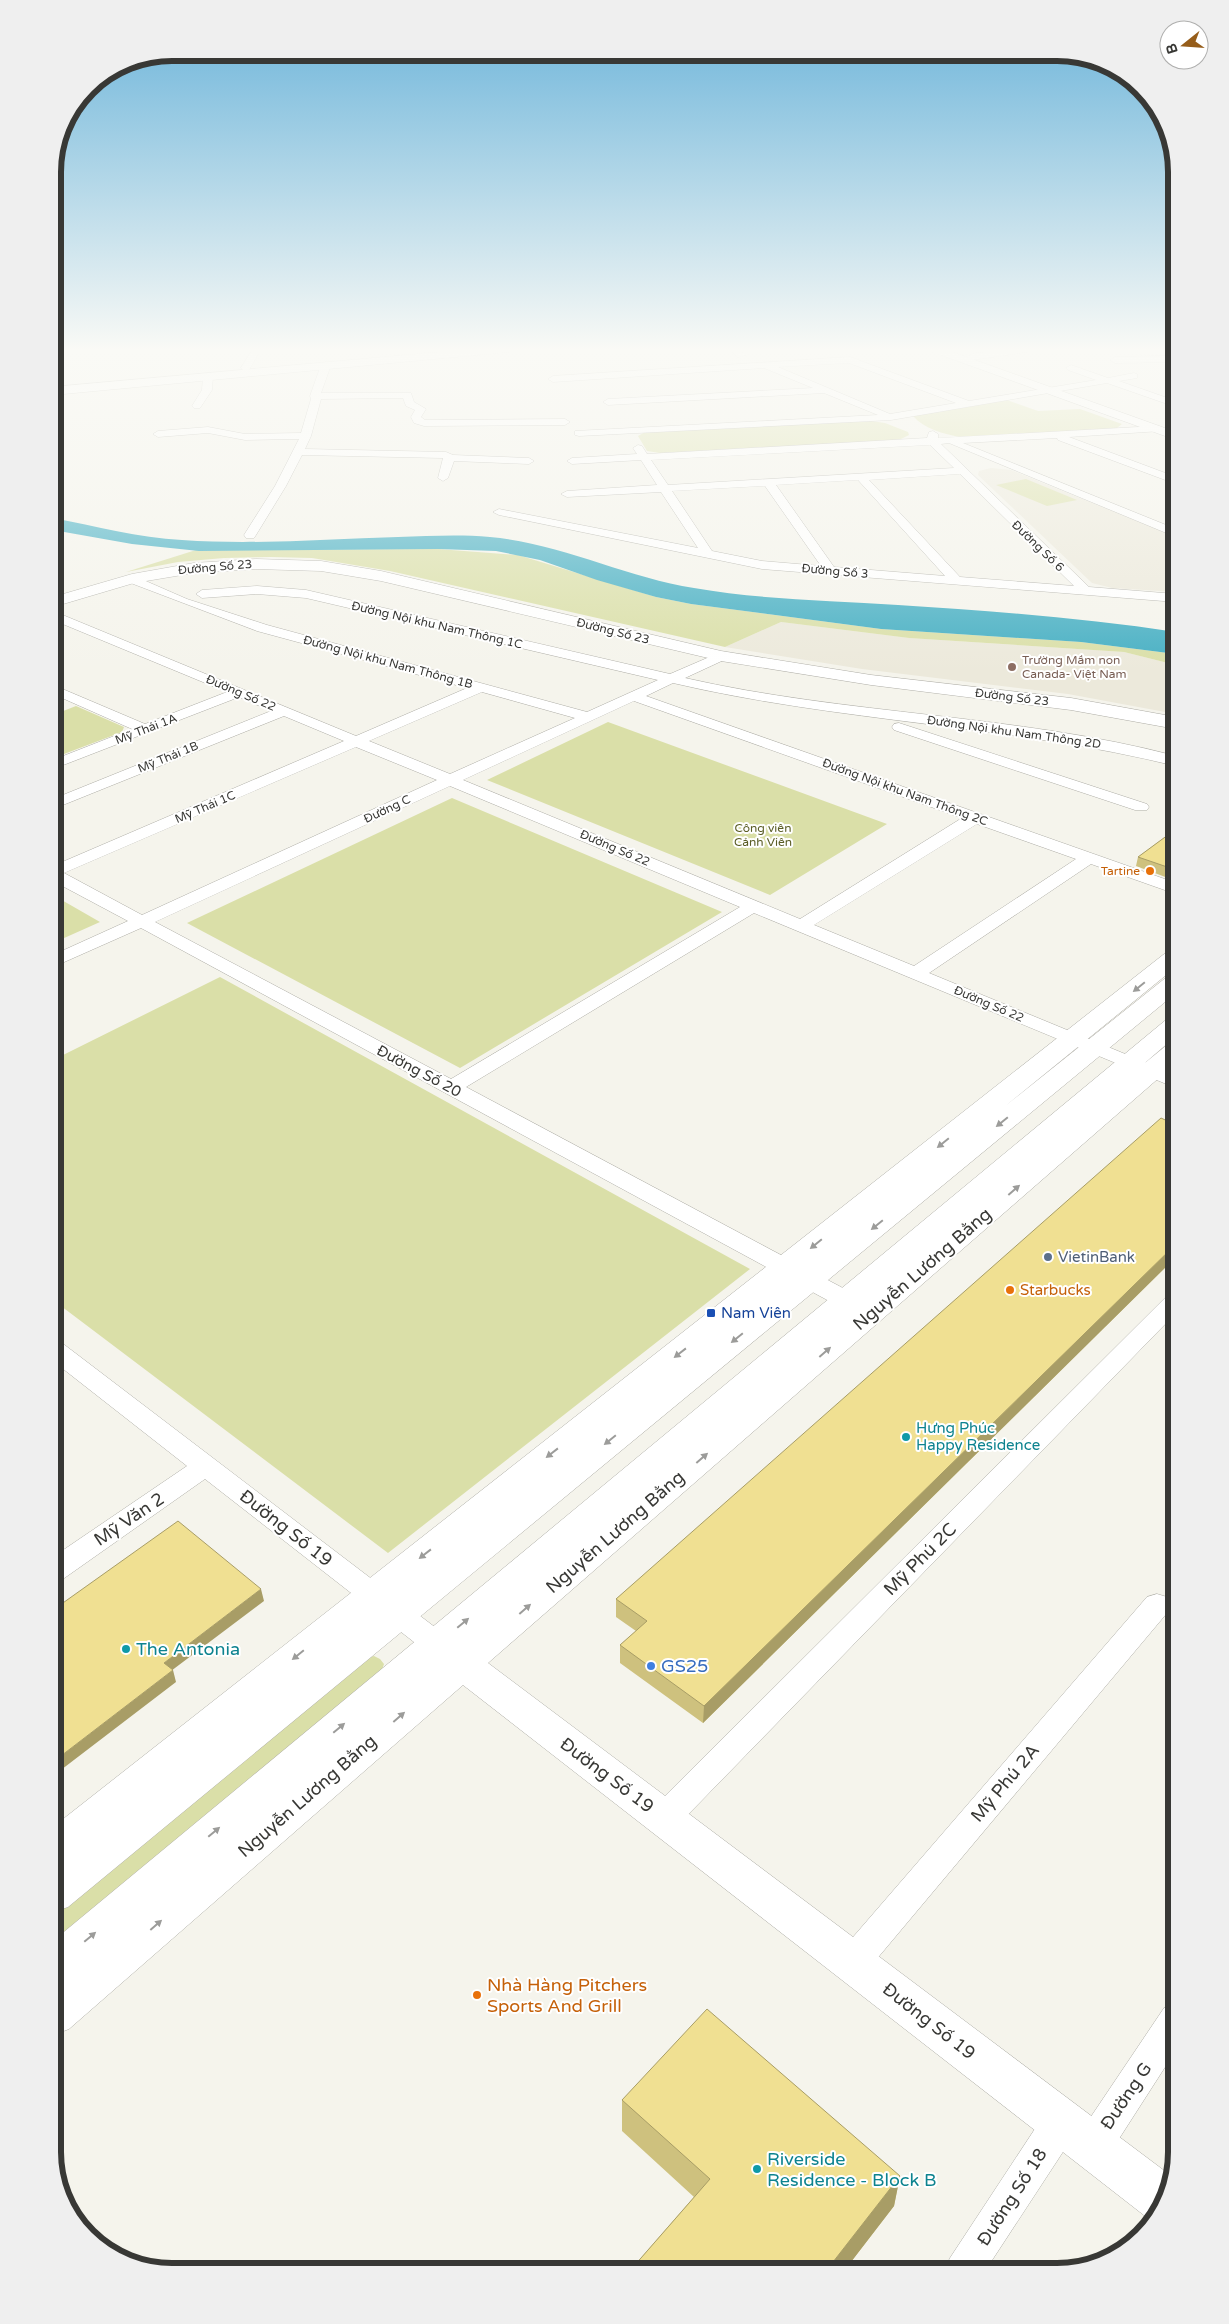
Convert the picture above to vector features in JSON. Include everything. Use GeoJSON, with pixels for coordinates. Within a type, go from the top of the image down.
{"type":"FeatureCollection","features":[{"type":"Feature","properties":{"kind":"main road","name":"Đường Số 23"},"geometry":{"type":"LineString","coordinates":[[61,600],[132,579],[181,570],[232,564],[290,564],[327,567],[381,576],[720,656],[863,679],[1071,704],[1168,722]]}},
{"type":"Feature","properties":{"kind":"main road"},"geometry":{"type":"LineString","coordinates":[[61,1844],[385,1604],[1084,1043],[1168,964]]}},
{"type":"Feature","properties":{"kind":"main road"},"geometry":{"type":"LineString","coordinates":[[1084,1043],[1168,986]]}},
{"type":"Feature","properties":{"kind":"main road","name":"Nguyễn Lương Bằng"},"geometry":{"type":"LineString","coordinates":[[1153,1072],[1168,1041]]}},
{"type":"Feature","properties":{"kind":"main road","name":"Nguyễn Lương Bằng"},"geometry":{"type":"LineString","coordinates":[[61,1961],[449,1654],[859,1307],[1153,1072],[1168,1058]]}},
{"type":"Feature","properties":{"kind":"main road"},"geometry":{"type":"LineString","coordinates":[[61,1885],[385,1604]]}},
{"type":"Feature","properties":{"kind":"main road","name":"Nguyễn Lương Bằng"},"geometry":{"type":"LineString","coordinates":[[61,2006],[449,1654]]}},
{"type":"Feature","properties":{"kind":"main road","name":"Đường Số 19"},"geometry":{"type":"LineString","coordinates":[[449,1654],[1158,2196]]}},
{"type":"Feature","properties":{"kind":"street"},"geometry":{"type":"LineString","coordinates":[[250,536],[297,457]]}},
{"type":"Feature","properties":{"kind":"street"},"geometry":{"type":"LineString","coordinates":[[572,461],[636,457]]}},
{"type":"Feature","properties":{"kind":"street"},"geometry":{"type":"LineString","coordinates":[[644,457],[707,553]]}},
{"type":"Feature","properties":{"kind":"street","name":"Đường Số 6"},"geometry":{"type":"LineString","coordinates":[[949,457],[1086,592]]}},
{"type":"Feature","properties":{"kind":"street"},"geometry":{"type":"LineString","coordinates":[[990,457],[1168,530]]}},
{"type":"Feature","properties":{"kind":"street"},"geometry":{"type":"LineString","coordinates":[[1114,457],[1168,478]]}},
{"type":"Feature","properties":{"kind":"street"},"geometry":{"type":"LineString","coordinates":[[443,478],[450,458],[529,462]]}},
{"type":"Feature","properties":{"kind":"street"},"geometry":{"type":"LineString","coordinates":[[567,494],[861,477],[960,470],[979,463],[1006,464]]}},
{"type":"Feature","properties":{"kind":"street"},"geometry":{"type":"LineString","coordinates":[[861,477],[957,581]]}},
{"type":"Feature","properties":{"kind":"street"},"geometry":{"type":"LineString","coordinates":[[768,482],[831,571]]}},
{"type":"Feature","properties":{"kind":"street","name":"Đường Số 3"},"geometry":{"type":"LineString","coordinates":[[499,512],[762,565],[1168,597]]}},
{"type":"Feature","properties":{"kind":"street","name":"Đường Nội khu Nam Thông 1B"},"geometry":{"type":"LineString","coordinates":[[132,579],[262,628],[589,717]]}},
{"type":"Feature","properties":{"kind":"street","name":"Đường Nội khu Nam Thông 1C"},"geometry":{"type":"LineString","coordinates":[[185,600],[203,600],[206,597],[202,594],[257,590],[306,594],[669,679]]}},
{"type":"Feature","properties":{"kind":"street","name":"Đường Số 22"},"geometry":{"type":"LineString","coordinates":[[61,618],[1153,1072]]}},
{"type":"Feature","properties":{"kind":"street","name":"Đường C"},"geometry":{"type":"LineString","coordinates":[[61,958],[720,656]]}},
{"type":"Feature","properties":{"kind":"street","name":"Đường Nội khu Nam Thông 2D"},"geometry":{"type":"LineString","coordinates":[[669,679],[850,711],[1062,737],[1138,751],[1168,759]]}},
{"type":"Feature","properties":{"kind":"street","name":"Mỹ Thái 1C"},"geometry":{"type":"LineString","coordinates":[[61,870],[482,687]]}},
{"type":"Feature","properties":{"kind":"street"},"geometry":{"type":"LineString","coordinates":[[61,692],[145,729]]}},
{"type":"Feature","properties":{"kind":"street","name":"Mỹ Thái 1A"},"geometry":{"type":"LineString","coordinates":[[61,761],[240,692]]}},
{"type":"Feature","properties":{"kind":"street","name":"Đường Nội khu Nam Thông 2C"},"geometry":{"type":"LineString","coordinates":[[633,696],[1168,886]]}},
{"type":"Feature","properties":{"kind":"street","name":"Mỹ Thái 1B"},"geometry":{"type":"LineString","coordinates":[[61,801],[284,711]]}},
{"type":"Feature","properties":{"kind":"street","name":"Đường Nội khu Nam Thông 2D"},"geometry":{"type":"LineString","coordinates":[[850,711],[1141,807]]}},
{"type":"Feature","properties":{"kind":"street"},"geometry":{"type":"LineString","coordinates":[[801,926],[976,818]]}},
{"type":"Feature","properties":{"kind":"street"},"geometry":{"type":"LineString","coordinates":[[916,974],[1089,858]]}},
{"type":"Feature","properties":{"kind":"street","name":"Đường Số 20"},"geometry":{"type":"LineString","coordinates":[[61,877],[859,1307]]}},
{"type":"Feature","properties":{"kind":"street"},"geometry":{"type":"LineString","coordinates":[[451,1088],[754,906]]}},
{"type":"Feature","properties":{"kind":"street","name":"Mỹ Phú 2C"},"geometry":{"type":"LineString","coordinates":[[664,1818],[1168,1308]]}},
{"type":"Feature","properties":{"kind":"street","name":"Đường Số 19"},"geometry":{"type":"LineString","coordinates":[[61,1355],[449,1654]]}},
{"type":"Feature","properties":{"kind":"street","name":"Mỹ Văn 2"},"geometry":{"type":"LineString","coordinates":[[61,1565],[205,1466]]}},
{"type":"Feature","properties":{"kind":"street","name":"Mỹ Phú 2A"},"geometry":{"type":"LineString","coordinates":[[853,1962],[1157,1604]]}},
{"type":"Feature","properties":{"kind":"street","name":"Đường G"},"geometry":{"type":"LineString","coordinates":[[1077,2134],[1168,2029]]}},
{"type":"Feature","properties":{"kind":"street","name":"Đường Số 18"},"geometry":{"type":"LineString","coordinates":[[970,2263],[1077,2134]]}},
{"type":"Feature","properties":{"kind":"shaded area"},"geometry":{"type":"Polygon","coordinates":[[[991,468],[1011,470],[1168,534],[1168,592],[1112,588],[1092,583],[978,475],[979,471],[991,468]]]}},
{"type":"Feature","properties":{"kind":"shaded area","name":"Trường Mầm non Canada- Việt Nam"},"geometry":{"type":"Polygon","coordinates":[[[781,622],[909,638],[1124,652],[1168,663],[1168,713],[1068,694],[862,669],[725,647],[781,622]]]}},
{"type":"Feature","properties":{"kind":"green space"},"geometry":{"type":"Polygon","coordinates":[[[1026,479],[1077,500],[1047,506],[996,485],[1026,479]]]}},
{"type":"Feature","properties":{"kind":"green space"},"geometry":{"type":"Polygon","coordinates":[[[438,549],[518,555],[656,597],[691,604],[881,629],[1081,642],[1168,653],[1168,663],[1124,652],[909,638],[781,622],[725,647],[390,571],[312,558],[224,558],[178,562],[126,572],[196,550],[438,549]]]}},
{"type":"Feature","properties":{"kind":"green space"},"geometry":{"type":"Polygon","coordinates":[[[76,706],[124,727],[122,732],[61,754],[61,712],[76,706]]]}},
{"type":"Feature","properties":{"kind":"green space","name":"Công viên Cảnh Viên"},"geometry":{"type":"Polygon","coordinates":[[[608,722],[887,824],[770,895],[487,780],[608,722]]]}},
{"type":"Feature","properties":{"kind":"green space"},"geometry":{"type":"Polygon","coordinates":[[[452,798],[722,912],[460,1068],[187,923],[452,798]]]}},
{"type":"Feature","properties":{"kind":"green space"},"geometry":{"type":"Polygon","coordinates":[[[61,900],[100,922],[61,939],[61,900]]]}},
{"type":"Feature","properties":{"kind":"green space"},"geometry":{"type":"Polygon","coordinates":[[[220,977],[750,1269],[388,1553],[61,1306],[61,1056],[220,977]]]}},
{"type":"Feature","properties":{"kind":"green space"},"geometry":{"type":"Polygon","coordinates":[[[374,1656],[380,1659],[384,1664],[382,1670],[61,1936],[61,1909],[367,1658],[374,1656]]]}},
{"type":"Feature","properties":{"kind":"water"},"geometry":{"type":"Polygon","coordinates":[[[61,520],[149,537],[209,541],[290,541],[444,536],[490,537],[516,540],[668,583],[720,592],[1038,616],[1168,631],[1168,653],[1081,642],[881,629],[691,604],[656,597],[597,580],[540,560],[496,551],[438,549],[199,551],[132,544],[61,531],[61,520]]]}},
{"type":"Feature","properties":{"kind":"building"},"geometry":{"type":"Polygon","coordinates":[[[1168,835],[1168,867],[1138,857],[1168,835]]]}},
{"type":"Feature","properties":{"kind":"building","name":"Hưng Phúc Happy Residence"},"geometry":{"type":"Polygon","coordinates":[[[1161,1118],[1168,1121],[1168,1252],[704,1706],[620,1645],[647,1621],[616,1599],[1161,1118]]]}},
{"type":"Feature","properties":{"kind":"building","name":"The Antonia"},"geometry":{"type":"Polygon","coordinates":[[[178,1521],[261,1589],[164,1663],[173,1670],[61,1756],[61,1604],[178,1521]]]}},
{"type":"Feature","properties":{"kind":"building","name":"Riverside Residence - Block B"},"geometry":{"type":"Polygon","coordinates":[[[707,2009],[900,2176],[832,2263],[637,2263],[710,2179],[622,2100],[707,2009]]]}},
{"type":"Feature","properties":{"kind":"place","name":"Trường Mầm non Canada- Việt Nam"},"geometry":{"type":"Point","coordinates":[1012,667]}},
{"type":"Feature","properties":{"kind":"place","name":"Tartine"},"geometry":{"type":"Point","coordinates":[1150,871]}},
{"type":"Feature","properties":{"kind":"place","name":"VietinBank"},"geometry":{"type":"Point","coordinates":[1048,1257]}},
{"type":"Feature","properties":{"kind":"place","name":"Starbucks"},"geometry":{"type":"Point","coordinates":[1010,1290]}},
{"type":"Feature","properties":{"kind":"place","name":"Nam Viên"},"geometry":{"type":"Point","coordinates":[711,1313]}},
{"type":"Feature","properties":{"kind":"place","name":"Hưng Phúc Happy Residence"},"geometry":{"type":"Point","coordinates":[906,1437]}},
{"type":"Feature","properties":{"kind":"place","name":"The Antonia"},"geometry":{"type":"Point","coordinates":[126,1649]}},
{"type":"Feature","properties":{"kind":"place","name":"GS25"},"geometry":{"type":"Point","coordinates":[651,1666]}},
{"type":"Feature","properties":{"kind":"place","name":"Nhà Hàng Pitchers Sports And Grill"},"geometry":{"type":"Point","coordinates":[477,1995]}},
{"type":"Feature","properties":{"kind":"place","name":"Riverside Residence - Block B"},"geometry":{"type":"Point","coordinates":[757,2169]}}]}
